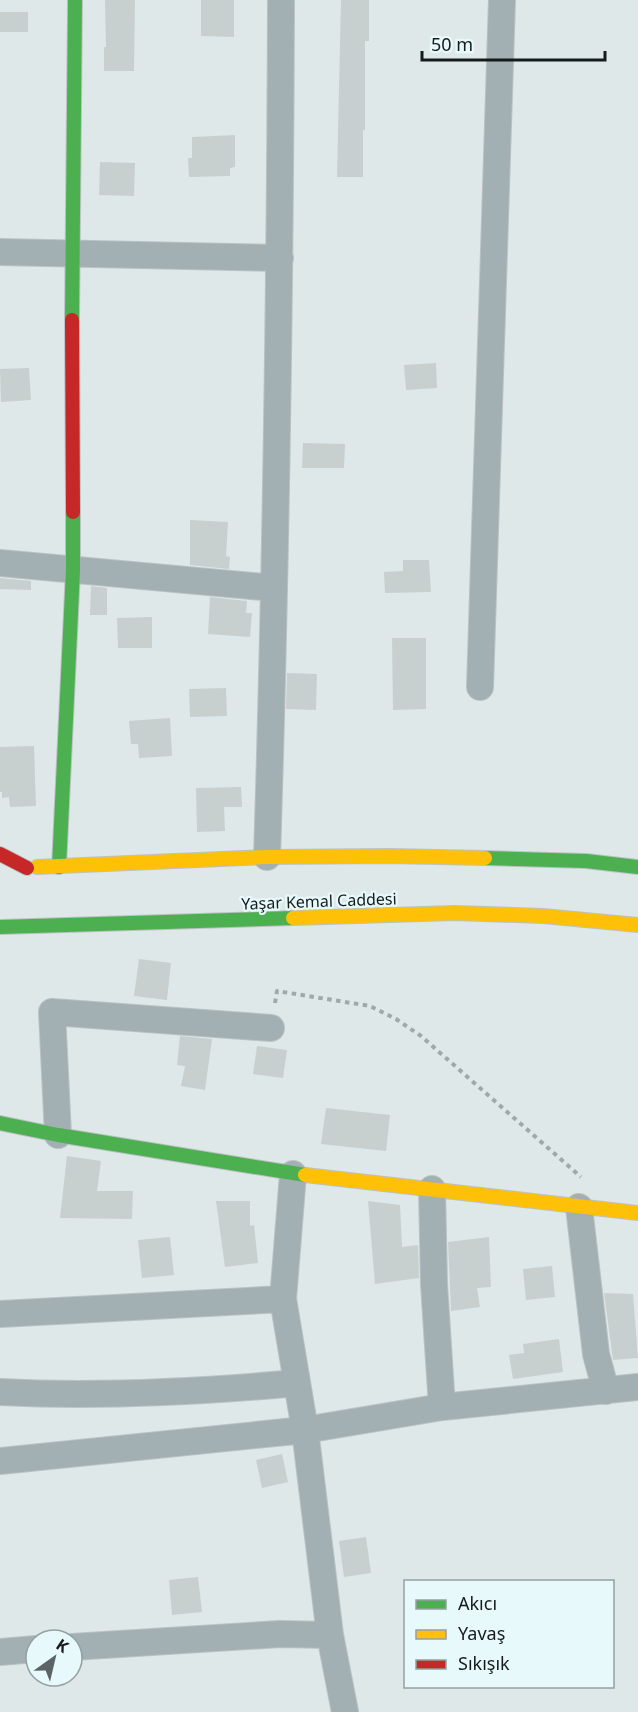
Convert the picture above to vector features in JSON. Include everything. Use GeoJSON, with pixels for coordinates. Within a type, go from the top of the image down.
{"type":"FeatureCollection","features":[{"type":"Feature","properties":{"kind":"street"},"geometry":{"type":"LineString","coordinates":[[59,867],[73,570],[72,254],[75,0]]}},
{"type":"Feature","properties":{"kind":"street"},"geometry":{"type":"LineString","coordinates":[[267,856],[280,258],[281,0]]}},
{"type":"Feature","properties":{"kind":"street"},"geometry":{"type":"LineString","coordinates":[[480,687],[502,0]]}},
{"type":"Feature","properties":{"kind":"street"},"geometry":{"type":"LineString","coordinates":[[0,252],[280,258]]}},
{"type":"Feature","properties":{"kind":"street"},"geometry":{"type":"LineString","coordinates":[[0,563],[274,588]]}},
{"type":"Feature","properties":{"kind":"street"},"geometry":{"type":"LineString","coordinates":[[0,854],[27,868]]}},
{"type":"Feature","properties":{"kind":"street"},"geometry":{"type":"LineString","coordinates":[[0,868],[267,856],[402,856],[586,861],[638,867]]}},
{"type":"Feature","properties":{"kind":"street","name":"Yaşar Kemal Caddesi"},"geometry":{"type":"LineString","coordinates":[[0,927],[455,913],[543,916],[638,925]]}},
{"type":"Feature","properties":{"kind":"street"},"geometry":{"type":"LineString","coordinates":[[58,1135],[52,1012],[271,1028]]}},
{"type":"Feature","properties":{"kind":"street"},"geometry":{"type":"LineString","coordinates":[[0,1123],[58,1135],[293,1174],[638,1213]]}},
{"type":"Feature","properties":{"kind":"street"},"geometry":{"type":"LineString","coordinates":[[293,1174],[283,1299],[305,1430],[330,1635],[345,1712]]}},
{"type":"Feature","properties":{"kind":"street"},"geometry":{"type":"LineString","coordinates":[[432,1189],[434,1284],[442,1407]]}},
{"type":"Feature","properties":{"kind":"street"},"geometry":{"type":"LineString","coordinates":[[579,1207],[596,1354],[606,1391]]}},
{"type":"Feature","properties":{"kind":"street"},"geometry":{"type":"LineString","coordinates":[[0,1314],[283,1299]]}},
{"type":"Feature","properties":{"kind":"street"},"geometry":{"type":"LineString","coordinates":[[0,1392],[161,1393],[227,1390],[297,1383]]}},
{"type":"Feature","properties":{"kind":"street"},"geometry":{"type":"LineString","coordinates":[[0,1461],[305,1430],[442,1407],[638,1387]]}},
{"type":"Feature","properties":{"kind":"street"},"geometry":{"type":"LineString","coordinates":[[84,1646],[280,1635],[330,1635]]}},
{"type":"Feature","properties":{"kind":"street"},"geometry":{"type":"LineString","coordinates":[[0,1652],[24,1650]]}},
{"type":"Feature","properties":{"kind":"path"},"geometry":{"type":"LineString","coordinates":[[271,1028],[277,991],[370,1006],[421,1036],[586,1181]]}},
{"type":"Feature","properties":{"kind":"building"},"geometry":{"type":"Polygon","coordinates":[[[105,0],[135,0],[134,71],[104,71],[105,0]]]}},
{"type":"Feature","properties":{"kind":"building"},"geometry":{"type":"Polygon","coordinates":[[[201,0],[234,0],[234,37],[201,36],[201,0]]]}},
{"type":"Feature","properties":{"kind":"building"},"geometry":{"type":"Polygon","coordinates":[[[341,0],[369,0],[369,41],[365,41],[363,177],[337,177],[341,0]]]}},
{"type":"Feature","properties":{"kind":"building"},"geometry":{"type":"Polygon","coordinates":[[[0,12],[28,12],[28,32],[0,32],[0,12]]]}},
{"type":"Feature","properties":{"kind":"building"},"geometry":{"type":"Polygon","coordinates":[[[235,135],[235,167],[230,168],[230,176],[189,177],[188,158],[192,158],[192,137],[235,135]]]}},
{"type":"Feature","properties":{"kind":"building"},"geometry":{"type":"Polygon","coordinates":[[[100,162],[135,163],[134,196],[99,195],[100,162]]]}},
{"type":"Feature","properties":{"kind":"building"},"geometry":{"type":"Polygon","coordinates":[[[436,363],[437,388],[406,390],[404,365],[436,363]]]}},
{"type":"Feature","properties":{"kind":"building"},"geometry":{"type":"Polygon","coordinates":[[[29,368],[31,400],[1,402],[0,369],[29,368]]]}},
{"type":"Feature","properties":{"kind":"building"},"geometry":{"type":"Polygon","coordinates":[[[303,443],[345,444],[344,468],[302,468],[303,443]]]}},
{"type":"Feature","properties":{"kind":"building"},"geometry":{"type":"Polygon","coordinates":[[[190,520],[228,522],[226,556],[230,557],[229,569],[190,565],[190,520]]]}},
{"type":"Feature","properties":{"kind":"building"},"geometry":{"type":"Polygon","coordinates":[[[403,560],[429,560],[431,592],[385,593],[384,572],[403,571],[403,560]]]}},
{"type":"Feature","properties":{"kind":"building"},"geometry":{"type":"Polygon","coordinates":[[[0,578],[31,581],[31,590],[0,589],[0,578]]]}},
{"type":"Feature","properties":{"kind":"building"},"geometry":{"type":"Polygon","coordinates":[[[91,586],[107,588],[107,615],[90,615],[91,586]]]}},
{"type":"Feature","properties":{"kind":"building"},"geometry":{"type":"Polygon","coordinates":[[[210,597],[247,601],[246,613],[252,613],[250,637],[208,634],[210,597]]]}},
{"type":"Feature","properties":{"kind":"building"},"geometry":{"type":"Polygon","coordinates":[[[152,617],[152,648],[118,648],[117,618],[152,617]]]}},
{"type":"Feature","properties":{"kind":"building"},"geometry":{"type":"Polygon","coordinates":[[[392,638],[426,638],[426,709],[393,710],[392,638]]]}},
{"type":"Feature","properties":{"kind":"building"},"geometry":{"type":"Polygon","coordinates":[[[287,673],[317,674],[316,710],[286,709],[287,673]]]}},
{"type":"Feature","properties":{"kind":"building"},"geometry":{"type":"Polygon","coordinates":[[[226,688],[227,716],[190,717],[189,689],[226,688]]]}},
{"type":"Feature","properties":{"kind":"building"},"geometry":{"type":"Polygon","coordinates":[[[170,718],[172,756],[139,758],[138,744],[131,744],[129,721],[170,718]]]}},
{"type":"Feature","properties":{"kind":"building"},"geometry":{"type":"Polygon","coordinates":[[[34,746],[36,806],[10,807],[9,797],[2,798],[2,792],[0,792],[0,747],[34,746]]]}},
{"type":"Feature","properties":{"kind":"building"},"geometry":{"type":"Polygon","coordinates":[[[241,787],[242,807],[224,807],[225,831],[197,832],[196,788],[241,787]]]}},
{"type":"Feature","properties":{"kind":"building"},"geometry":{"type":"Polygon","coordinates":[[[139,959],[171,963],[167,1000],[134,996],[139,959]]]}},
{"type":"Feature","properties":{"kind":"building"},"geometry":{"type":"Polygon","coordinates":[[[180,1036],[212,1039],[205,1090],[181,1086],[185,1066],[177,1065],[180,1036]]]}},
{"type":"Feature","properties":{"kind":"building"},"geometry":{"type":"Polygon","coordinates":[[[257,1046],[287,1050],[283,1078],[253,1074],[257,1046]]]}},
{"type":"Feature","properties":{"kind":"building"},"geometry":{"type":"Polygon","coordinates":[[[326,1108],[390,1115],[386,1151],[321,1144],[326,1108]]]}},
{"type":"Feature","properties":{"kind":"building"},"geometry":{"type":"Polygon","coordinates":[[[67,1156],[101,1161],[97,1191],[133,1191],[132,1219],[60,1218],[67,1156]]]}},
{"type":"Feature","properties":{"kind":"building"},"geometry":{"type":"Polygon","coordinates":[[[216,1201],[250,1201],[250,1226],[254,1225],[258,1263],[225,1267],[216,1201]]]}},
{"type":"Feature","properties":{"kind":"building"},"geometry":{"type":"Polygon","coordinates":[[[368,1201],[400,1205],[402,1247],[418,1245],[419,1278],[375,1284],[368,1201]]]}},
{"type":"Feature","properties":{"kind":"building"},"geometry":{"type":"Polygon","coordinates":[[[170,1237],[174,1275],[142,1278],[138,1240],[170,1237]]]}},
{"type":"Feature","properties":{"kind":"building"},"geometry":{"type":"Polygon","coordinates":[[[489,1237],[491,1287],[477,1288],[480,1307],[451,1311],[448,1242],[489,1237]]]}},
{"type":"Feature","properties":{"kind":"building"},"geometry":{"type":"Polygon","coordinates":[[[552,1266],[555,1297],[526,1300],[523,1269],[552,1266]]]}},
{"type":"Feature","properties":{"kind":"building"},"geometry":{"type":"Polygon","coordinates":[[[604,1293],[633,1294],[638,1358],[613,1360],[604,1293]]]}},
{"type":"Feature","properties":{"kind":"building"},"geometry":{"type":"Polygon","coordinates":[[[559,1339],[563,1372],[513,1379],[509,1355],[524,1353],[523,1344],[559,1339]]]}},
{"type":"Feature","properties":{"kind":"building"},"geometry":{"type":"Polygon","coordinates":[[[282,1454],[288,1482],[262,1488],[256,1460],[282,1454]]]}},
{"type":"Feature","properties":{"kind":"building"},"geometry":{"type":"Polygon","coordinates":[[[366,1537],[371,1573],[344,1577],[339,1541],[366,1537]]]}},
{"type":"Feature","properties":{"kind":"building"},"geometry":{"type":"Polygon","coordinates":[[[198,1577],[202,1612],[172,1615],[169,1580],[198,1577]]]}},
{"type":"Feature","properties":{"kind":"traffic: fast"},"geometry":{"type":"LineString","coordinates":[[72,320],[75,0]]}},
{"type":"Feature","properties":{"kind":"traffic: fast"},"geometry":{"type":"LineString","coordinates":[[59,867],[73,570],[73,512]]}},
{"type":"Feature","properties":{"kind":"traffic: fast"},"geometry":{"type":"LineString","coordinates":[[485,858],[586,861],[638,867]]}},
{"type":"Feature","properties":{"kind":"traffic: fast"},"geometry":{"type":"LineString","coordinates":[[0,927],[293,918]]}},
{"type":"Feature","properties":{"kind":"traffic: fast"},"geometry":{"type":"LineString","coordinates":[[0,1123],[58,1135],[305,1175]]}},
{"type":"Feature","properties":{"kind":"traffic: slow"},"geometry":{"type":"LineString","coordinates":[[37,867],[267,857],[485,858]]}},
{"type":"Feature","properties":{"kind":"traffic: slow"},"geometry":{"type":"LineString","coordinates":[[293,918],[455,913],[543,916],[638,925]]}},
{"type":"Feature","properties":{"kind":"traffic: slow"},"geometry":{"type":"LineString","coordinates":[[305,1175],[638,1213]]}},
{"type":"Feature","properties":{"kind":"traffic: jam"},"geometry":{"type":"LineString","coordinates":[[72,320],[73,512]]}},
{"type":"Feature","properties":{"kind":"traffic: jam"},"geometry":{"type":"LineString","coordinates":[[0,854],[27,868]]}}]}
